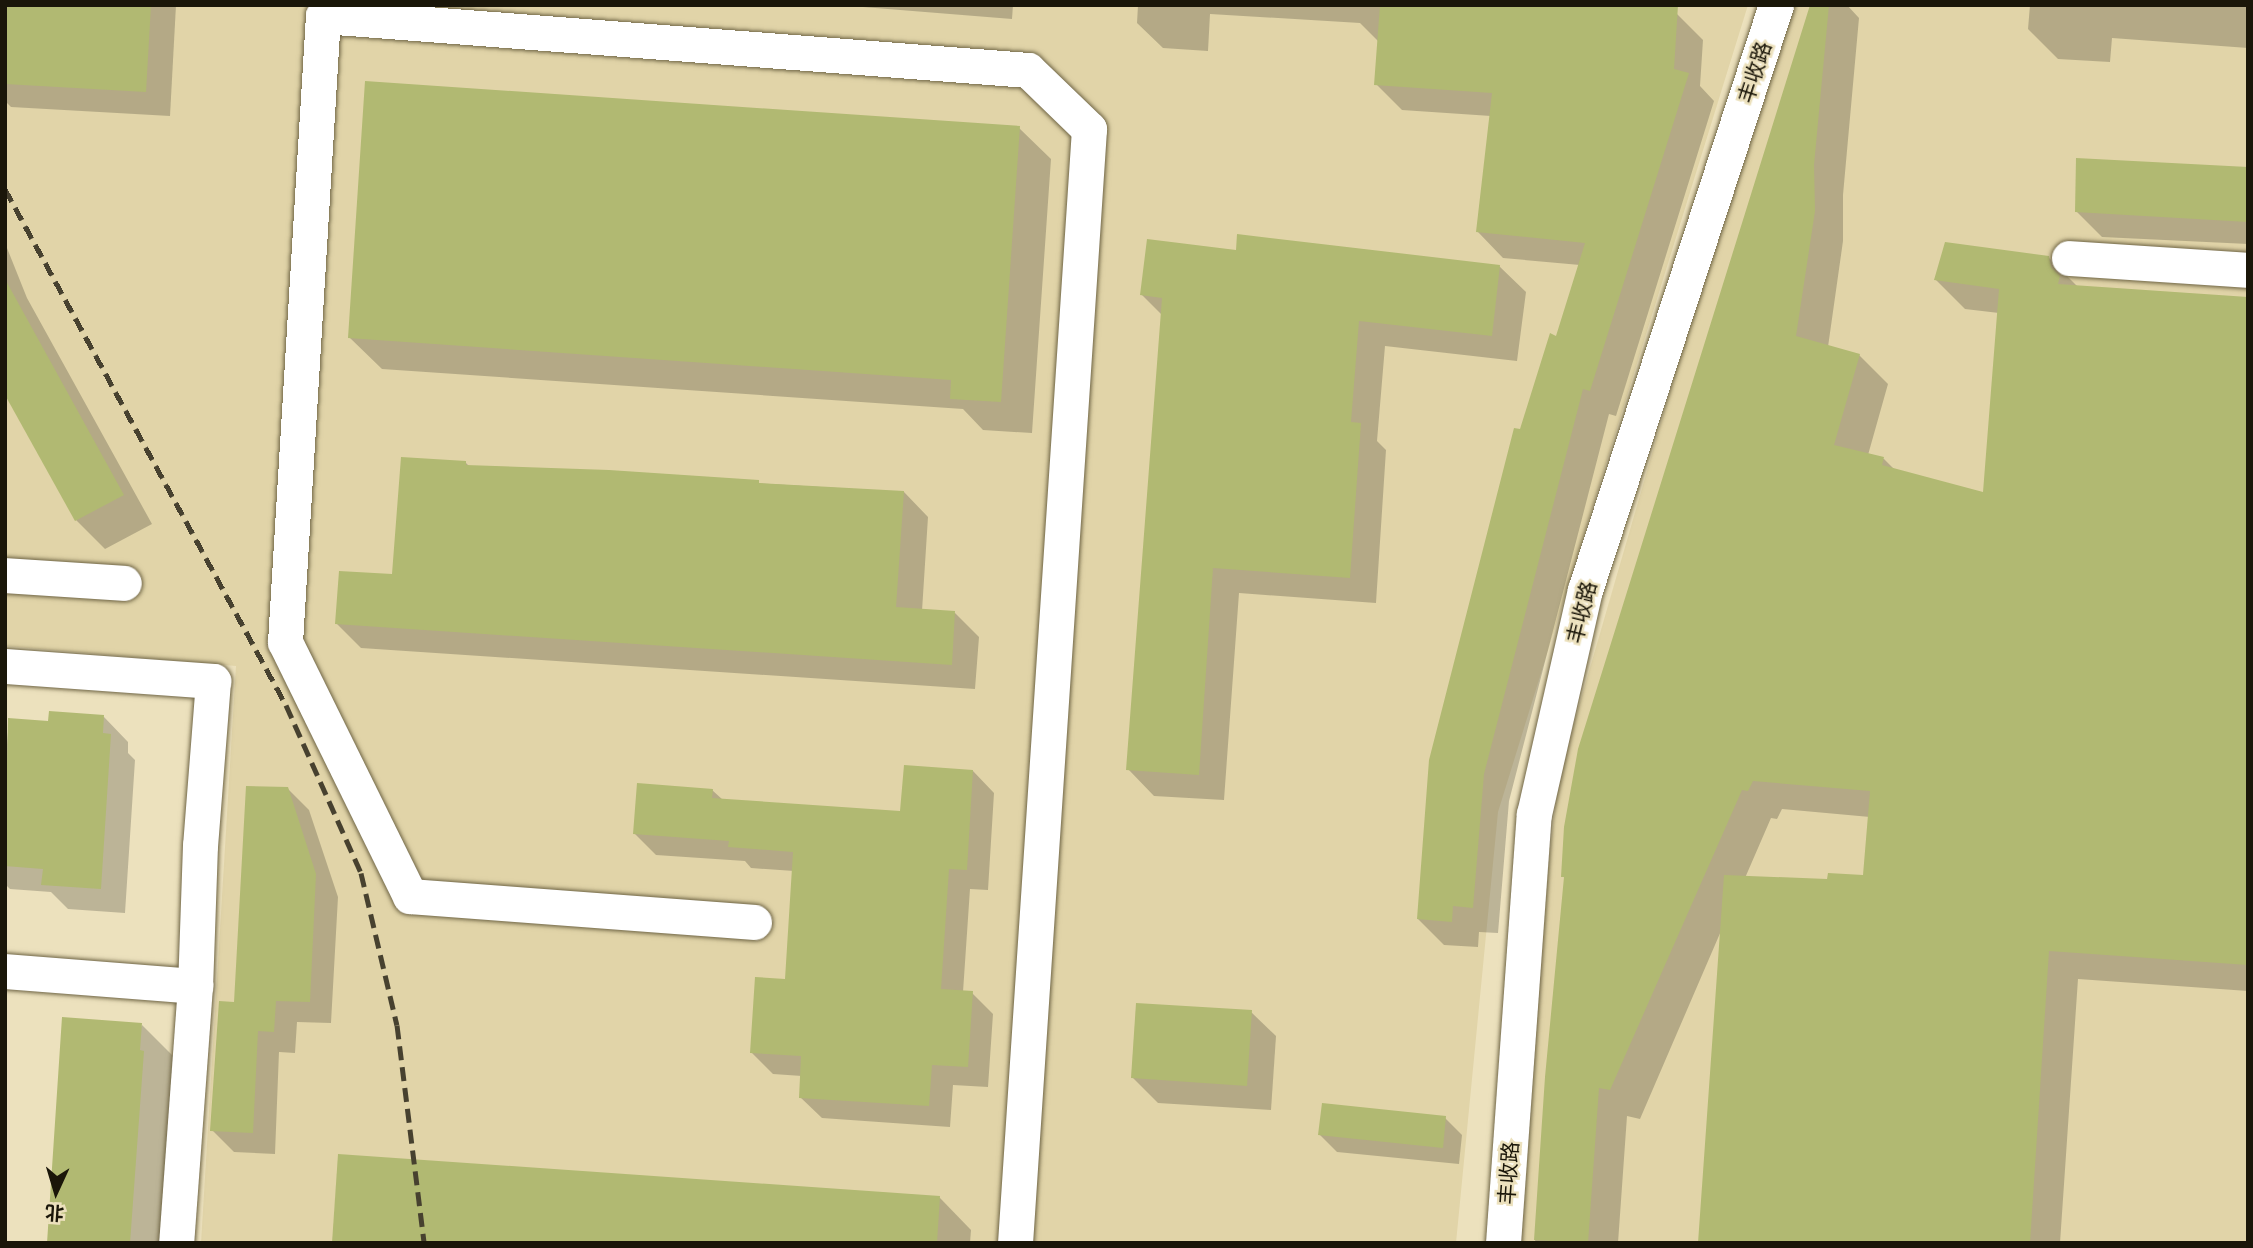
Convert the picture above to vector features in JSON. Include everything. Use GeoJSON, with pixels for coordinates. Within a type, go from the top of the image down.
{"type":"FeatureCollection","features":[{"type":"Feature","properties":{"kind":"street","name":"丰收路"},"geometry":{"type":"LineString","coordinates":[[1503,1243],[1534,814],[1585,590],[1776,5]]}},
{"type":"Feature","properties":{"kind":"street"},"geometry":{"type":"LineString","coordinates":[[754,922],[410,896],[285,642],[323,16],[1028,70],[1089,129],[1015,1243]]}},
{"type":"Feature","properties":{"kind":"street"},"geometry":{"type":"LineString","coordinates":[[2069,258],[2248,270]]}},
{"type":"Feature","properties":{"kind":"street"},"geometry":{"type":"LineString","coordinates":[[5,575],[124,583]]}},
{"type":"Feature","properties":{"kind":"street"},"geometry":{"type":"LineString","coordinates":[[5,666],[213,681],[200,845],[195,986],[176,1243]]}},
{"type":"Feature","properties":{"kind":"street"},"geometry":{"type":"LineString","coordinates":[[5,971],[195,986]]}},
{"type":"Feature","properties":{"kind":"shaded area"},"geometry":{"type":"Polygon","coordinates":[[[5,5],[1748,5],[1498,812],[1456,1243],[201,1243],[236,666],[5,646],[5,5]]]}},
{"type":"Feature","properties":{"kind":"shaded area"},"geometry":{"type":"Polygon","coordinates":[[[1782,5],[2248,5],[2248,1243],[1505,1243],[1559,775],[1782,5]]]}},
{"type":"Feature","properties":{"kind":"building"},"geometry":{"type":"Polygon","coordinates":[[[5,5],[151,5],[146,92],[5,84],[5,5]]]}},
{"type":"Feature","properties":{"kind":"building"},"geometry":{"type":"Polygon","coordinates":[[[1380,5],[1678,5],[1674,69],[1689,73],[1590,391],[1583,389],[1484,774],[1473,908],[1453,906],[1452,922],[1417,919],[1429,760],[1514,428],[1520,429],[1550,333],[1556,336],[1585,243],[1476,232],[1492,93],[1374,85],[1380,5]]]}},
{"type":"Feature","properties":{"kind":"building"},"geometry":{"type":"Polygon","coordinates":[[[1810,5],[1829,5],[1814,165],[1815,211],[1796,336],[1860,354],[1834,445],[1884,457],[1882,465],[1983,492],[1999,289],[1934,280],[1945,242],[2049,256],[2051,267],[2060,276],[2058,284],[2248,297],[2248,965],[2049,951],[2030,1243],[1698,1243],[1724,875],[1827,879],[1828,873],[1863,875],[1870,791],[1753,781],[1748,791],[1742,790],[1610,1090],[1599,1088],[1588,1243],[1534,1240],[1545,1077],[1564,877],[1561,877],[1564,827],[1578,749],[1810,5]]]}},
{"type":"Feature","properties":{"kind":"building"},"geometry":{"type":"Polygon","coordinates":[[[365,81],[1020,126],[1001,402],[950,399],[951,380],[348,338],[365,81]]]}},
{"type":"Feature","properties":{"kind":"building"},"geometry":{"type":"Polygon","coordinates":[[[2076,158],[2248,167],[2248,222],[2075,212],[2076,158]]]}},
{"type":"Feature","properties":{"kind":"building"},"geometry":{"type":"Polygon","coordinates":[[[1237,234],[1500,265],[1492,336],[1359,321],[1351,422],[1361,423],[1350,578],[1213,568],[1199,775],[1126,770],[1162,298],[1140,295],[1147,239],[1236,250],[1237,234]]]}},
{"type":"Feature","properties":{"kind":"building"},"geometry":{"type":"Polygon","coordinates":[[[5,279],[124,495],[75,521],[5,395],[5,279]]]}},
{"type":"Feature","properties":{"kind":"building"},"geometry":{"type":"Polygon","coordinates":[[[401,457],[466,461],[466,465],[609,470],[759,480],[759,483],[904,491],[896,607],[955,611],[952,665],[335,624],[339,571],[392,574],[401,457]]]}},
{"type":"Feature","properties":{"kind":"building"},"geometry":{"type":"Polygon","coordinates":[[[49,711],[104,715],[103,733],[111,734],[101,889],[41,885],[43,869],[5,866],[8,718],[48,721],[49,711]]]}},
{"type":"Feature","properties":{"kind":"building"},"geometry":{"type":"Polygon","coordinates":[[[904,765],[973,770],[967,870],[949,869],[941,989],[973,991],[968,1067],[932,1065],[929,1106],[799,1098],[801,1056],[750,1053],[755,977],[785,979],[793,852],[728,847],[729,841],[633,834],[637,783],[713,789],[712,798],[900,811],[904,765]]]}},
{"type":"Feature","properties":{"kind":"building"},"geometry":{"type":"Polygon","coordinates":[[[246,786],[288,787],[316,874],[310,1002],[276,1001],[274,1032],[258,1031],[253,1133],[210,1131],[219,1001],[234,1002],[246,786]]]}},
{"type":"Feature","properties":{"kind":"building"},"geometry":{"type":"Polygon","coordinates":[[[1136,1003],[1252,1010],[1247,1086],[1131,1078],[1136,1003]]]}},
{"type":"Feature","properties":{"kind":"building"},"geometry":{"type":"Polygon","coordinates":[[[62,1017],[142,1023],[140,1050],[144,1051],[130,1243],[47,1243],[62,1017]]]}},
{"type":"Feature","properties":{"kind":"building"},"geometry":{"type":"Polygon","coordinates":[[[1322,1103],[1446,1116],[1443,1148],[1318,1135],[1322,1103]]]}},
{"type":"Feature","properties":{"kind":"building"},"geometry":{"type":"Polygon","coordinates":[[[338,1154],[940,1196],[937,1243],[332,1243],[338,1154]]]}},
{"type":"Feature","properties":{"kind":"railway"},"geometry":{"type":"LineString","coordinates":[[5,189],[286,705],[361,873],[397,1025],[424,1243]]}}]}
